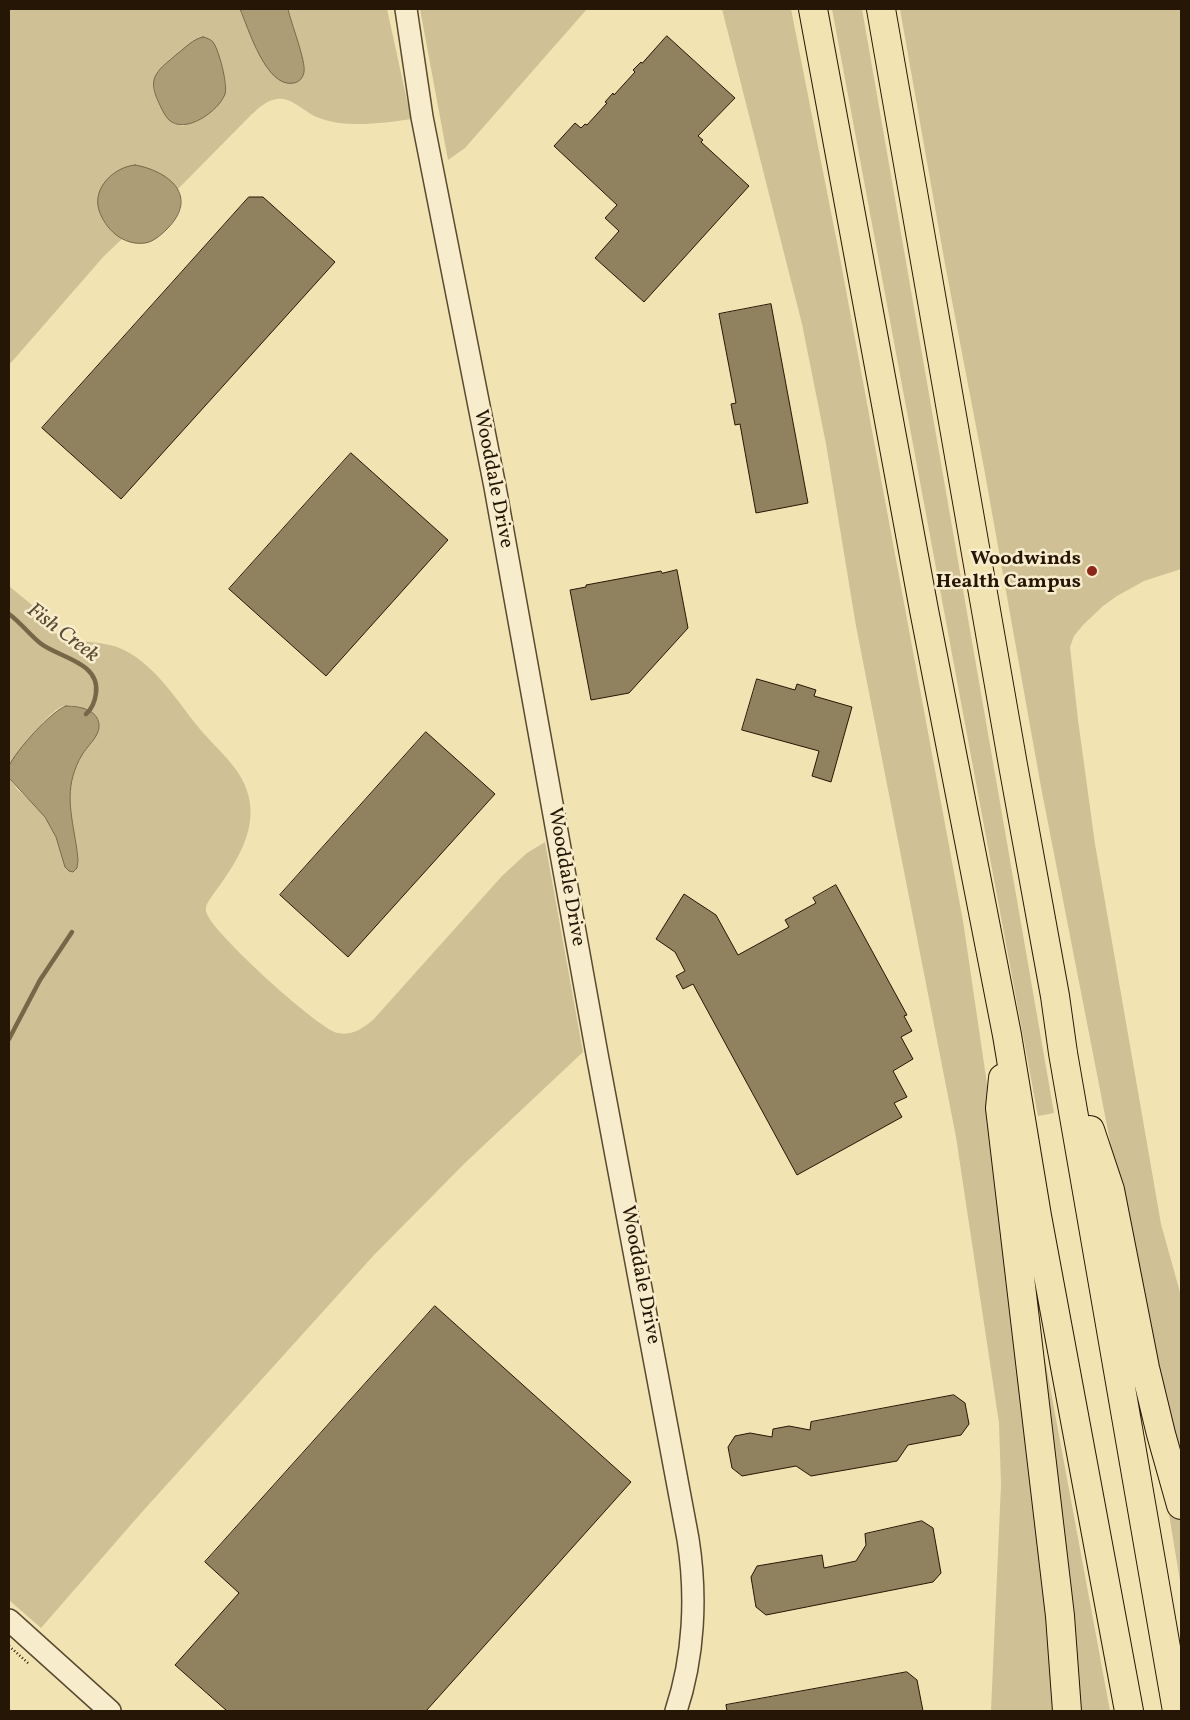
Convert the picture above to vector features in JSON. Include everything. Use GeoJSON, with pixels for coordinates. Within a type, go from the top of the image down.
{"type":"FeatureCollection","features":[{"type":"Feature","properties":{"kind":"highway"},"geometry":{"type":"LineString","coordinates":[[813,9],[924,610],[1007,1035],[1039,1225],[1129,1711]]}},
{"type":"Feature","properties":{"kind":"highway"},"geometry":{"type":"LineString","coordinates":[[881,9],[1055,996],[1063,1053],[1177,1711]]}},
{"type":"Feature","properties":{"kind":"highway"},"geometry":{"type":"LineString","coordinates":[[1007,1035],[1000,1108],[1060,1616],[1068,1711]]}},
{"type":"Feature","properties":{"kind":"highway"},"geometry":{"type":"LineString","coordinates":[[1063,1053],[1110,1190],[1145,1368],[1181,1505]]}},
{"type":"Feature","properties":{"kind":"street","name":"Wooddale Drive"},"geometry":{"type":"LineString","coordinates":[[400,9],[411,44]]}},
{"type":"Feature","properties":{"kind":"street","name":"Wooddale Drive"},"geometry":{"type":"LineString","coordinates":[[406,9],[422,117],[495,487],[594,1041],[688,1539],[693,1615],[690,1648],[676,1711]]}},
{"type":"Feature","properties":{"kind":"street"},"geometry":{"type":"LineString","coordinates":[[9,1620],[110,1711]]}},
{"type":"Feature","properties":{"kind":"shaded area"},"geometry":{"type":"Polygon","coordinates":[[[9,9],[240,9],[257,51],[283,81],[292,83],[304,74],[304,69],[288,9],[387,9],[411,119],[354,124],[332,122],[316,117],[294,103],[283,99],[266,103],[251,115],[178,189],[170,181],[114,233],[122,239],[104,256],[9,365],[9,9]],[[210,40],[190,44],[157,72],[153,89],[163,111],[172,123],[183,126],[198,121],[220,102],[226,83],[215,47],[210,40]]]}},
{"type":"Feature","properties":{"kind":"shaded area"},"geometry":{"type":"Polygon","coordinates":[[[240,9],[288,9],[304,67],[302,78],[299,81],[294,83],[284,82],[267,67],[253,42],[240,9]]]}},
{"type":"Feature","properties":{"kind":"shaded area"},"geometry":{"type":"Polygon","coordinates":[[[420,9],[587,9],[465,148],[448,160],[420,9]]]}},
{"type":"Feature","properties":{"kind":"shaded area"},"geometry":{"type":"Polygon","coordinates":[[[722,9],[791,9],[840,258],[963,921],[992,1118],[1062,1711],[991,1711],[1001,1485],[999,1423],[956,1137],[856,626],[826,444],[802,324],[722,9]]]}},
{"type":"Feature","properties":{"kind":"shaded area"},"geometry":{"type":"Polygon","coordinates":[[[832,9],[862,9],[1054,1113],[1038,1116],[832,9]]]}},
{"type":"Feature","properties":{"kind":"shaded area","name":"Woodwinds Health Campus"},"geometry":{"type":"Polygon","coordinates":[[[900,9],[1181,9],[1181,569],[1144,581],[1117,596],[1083,625],[1074,636],[1070,647],[1095,844],[1161,1224],[1181,1296],[1181,1485],[1148,1336],[1041,787],[900,9]]]}},
{"type":"Feature","properties":{"kind":"shaded area"},"geometry":{"type":"Polygon","coordinates":[[[203,37],[213,42],[218,52],[224,76],[225,94],[222,101],[201,119],[184,125],[176,124],[169,120],[161,108],[155,92],[154,79],[165,64],[189,44],[203,37]]]}},
{"type":"Feature","properties":{"kind":"shaded area"},"geometry":{"type":"Polygon","coordinates":[[[135,165],[147,168],[169,179],[176,187],[180,196],[181,206],[176,217],[160,236],[145,243],[129,242],[116,235],[110,230],[99,210],[99,194],[106,180],[120,170],[135,165]]]}},
{"type":"Feature","properties":{"kind":"shaded area"},"geometry":{"type":"Polygon","coordinates":[[[9,586],[35,608],[48,626],[57,634],[73,640],[107,644],[116,647],[135,656],[145,664],[163,682],[200,729],[237,771],[246,788],[250,805],[250,822],[239,854],[231,870],[209,901],[206,911],[215,927],[229,942],[291,1000],[327,1028],[343,1034],[357,1031],[373,1020],[502,876],[527,853],[545,842],[583,1052],[466,1162],[374,1255],[142,1512],[41,1628],[9,1600],[9,778],[17,789],[40,810],[56,837],[66,869],[75,871],[78,866],[78,860],[70,806],[71,784],[79,760],[97,734],[99,724],[92,713],[81,707],[61,707],[40,726],[9,768],[9,586]]]}},
{"type":"Feature","properties":{"kind":"shaded area"},"geometry":{"type":"Polygon","coordinates":[[[66,706],[81,708],[91,712],[95,715],[99,725],[95,737],[78,762],[71,786],[70,797],[78,860],[77,868],[73,872],[65,867],[56,837],[45,817],[9,778],[9,766],[18,751],[52,715],[66,706]]]}},
{"type":"Feature","properties":{"kind":"shaded area"},"geometry":{"type":"Polygon","coordinates":[[[1038,1322],[1110,1711],[1073,1711],[1038,1322]]]}},
{"type":"Feature","properties":{"kind":"shaded area"},"geometry":{"type":"Polygon","coordinates":[[[1174,1500],[1181,1524],[1181,1587],[1167,1502],[1174,1500]]]}},
{"type":"Feature","properties":{"kind":"building"},"geometry":{"type":"Polygon","coordinates":[[[667,36],[735,98],[698,136],[703,140],[701,142],[749,186],[644,302],[595,258],[619,231],[605,218],[617,205],[554,146],[575,123],[581,128],[585,124],[587,125],[607,103],[605,102],[613,93],[614,95],[635,72],[633,70],[667,36]]]}},
{"type":"Feature","properties":{"kind":"building"},"geometry":{"type":"Polygon","coordinates":[[[249,197],[263,197],[335,262],[121,499],[42,428],[249,197]]]}},
{"type":"Feature","properties":{"kind":"building"},"geometry":{"type":"Polygon","coordinates":[[[771,304],[808,503],[756,513],[740,424],[735,425],[731,404],[736,403],[719,314],[771,304]]]}},
{"type":"Feature","properties":{"kind":"building"},"geometry":{"type":"Polygon","coordinates":[[[351,453],[448,540],[326,676],[229,589],[351,453]]]}},
{"type":"Feature","properties":{"kind":"building"},"geometry":{"type":"Polygon","coordinates":[[[677,570],[688,628],[629,693],[591,700],[570,590],[586,587],[586,585],[661,571],[662,573],[677,570]]]}},
{"type":"Feature","properties":{"kind":"building"},"geometry":{"type":"Polygon","coordinates":[[[757,679],[795,690],[797,684],[816,690],[814,696],[852,707],[831,782],[812,776],[819,751],[742,730],[757,679]]]}},
{"type":"Feature","properties":{"kind":"building"},"geometry":{"type":"Polygon","coordinates":[[[426,732],[495,794],[348,957],[280,895],[426,732]]]}},
{"type":"Feature","properties":{"kind":"building"},"geometry":{"type":"Polygon","coordinates":[[[836,885],[907,1015],[904,1016],[912,1031],[901,1037],[913,1059],[893,1071],[907,1097],[894,1103],[902,1117],[797,1175],[693,984],[683,989],[676,976],[685,971],[675,952],[656,939],[684,894],[716,915],[738,955],[789,927],[785,920],[816,903],[813,898],[836,885]]]}},
{"type":"Feature","properties":{"kind":"building"},"geometry":{"type":"Polygon","coordinates":[[[435,1306],[631,1482],[426,1711],[227,1711],[175,1665],[239,1593],[205,1562],[435,1306]]]}},
{"type":"Feature","properties":{"kind":"building"},"geometry":{"type":"Polygon","coordinates":[[[954,1395],[965,1403],[969,1424],[961,1435],[908,1445],[897,1461],[811,1476],[796,1466],[742,1476],[732,1468],[728,1447],[735,1436],[750,1433],[772,1437],[773,1429],[789,1426],[810,1430],[811,1422],[954,1395]]]}},
{"type":"Feature","properties":{"kind":"building"},"geometry":{"type":"Polygon","coordinates":[[[922,1521],[933,1528],[941,1573],[933,1582],[766,1615],[756,1607],[751,1577],[757,1566],[822,1555],[824,1568],[856,1561],[866,1545],[865,1534],[922,1521]]]}},
{"type":"Feature","properties":{"kind":"building"},"geometry":{"type":"Polygon","coordinates":[[[907,1672],[917,1680],[923,1711],[727,1711],[726,1705],[907,1672]]]}},
{"type":"Feature","properties":{"kind":"waterway","name":"Fish Creek"},"geometry":{"type":"LineString","coordinates":[[9,614],[40,643],[77,662],[92,674],[96,683],[96,693],[93,705],[86,714]]}},
{"type":"Feature","properties":{"kind":"waterway","name":"Fish Creek"},"geometry":{"type":"LineString","coordinates":[[9,1039],[40,980],[72,932]]}},
{"type":"Feature","properties":{"kind":"place","name":"Woodwinds Health Campus"},"geometry":{"type":"Point","coordinates":[1092,571]}}]}
